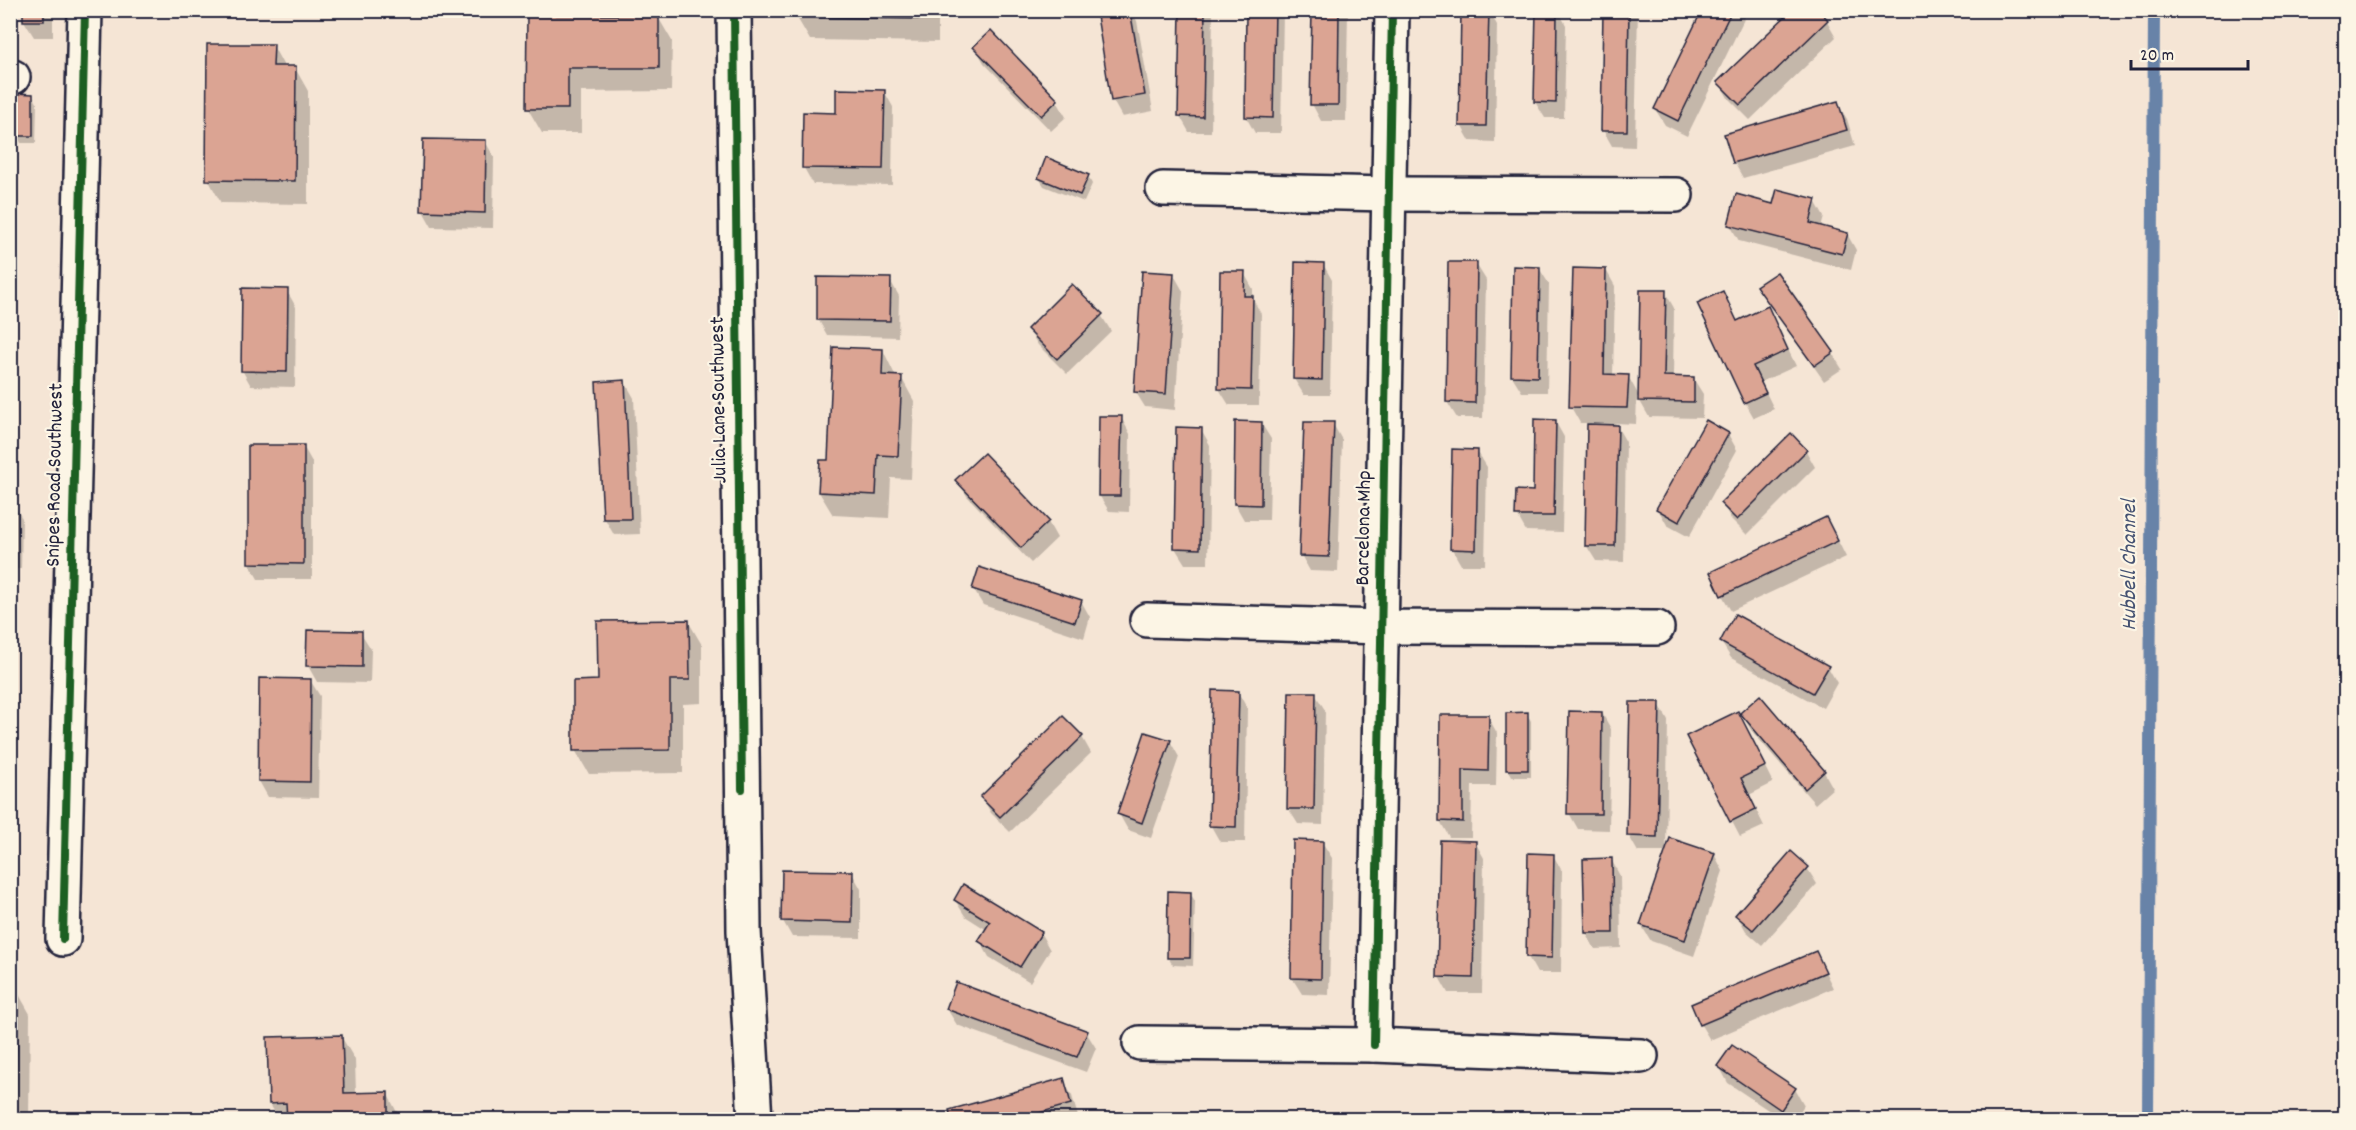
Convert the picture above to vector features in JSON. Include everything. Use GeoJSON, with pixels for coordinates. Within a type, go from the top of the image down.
{"type":"FeatureCollection","features":[{"type":"Feature","properties":{"kind":"street","name":"Snipes Road Southwest"},"geometry":{"type":"LineString","coordinates":[[63,939],[85,10]]}},
{"type":"Feature","properties":{"kind":"street","name":"Julia Lane Southwest"},"geometry":{"type":"LineString","coordinates":[[734,10],[744,931],[755,1119]]}},
{"type":"Feature","properties":{"kind":"street","name":"Barcelona Mhp"},"geometry":{"type":"LineString","coordinates":[[1374,1046],[1392,10]]}},
{"type":"Feature","properties":{"kind":"street"},"geometry":{"type":"LineString","coordinates":[[1163,189],[1389,194],[1676,195]]}},
{"type":"Feature","properties":{"kind":"street"},"geometry":{"type":"LineString","coordinates":[[1147,621],[1382,627],[1657,628]]}},
{"type":"Feature","properties":{"kind":"street"},"geometry":{"type":"LineString","coordinates":[[1140,1043],[1374,1046],[1641,1056]]}},
{"type":"Feature","properties":{"kind":"building"},"geometry":{"type":"Polygon","coordinates":[[[23,10],[44,10],[44,21],[23,21],[23,10]]]}},
{"type":"Feature","properties":{"kind":"building"},"geometry":{"type":"Polygon","coordinates":[[[795,10],[925,10],[925,19],[795,17],[795,10]]]}},
{"type":"Feature","properties":{"kind":"building"},"geometry":{"type":"Polygon","coordinates":[[[1096,10],[1130,10],[1145,95],[1111,101],[1096,10]]]}},
{"type":"Feature","properties":{"kind":"building"},"geometry":{"type":"Polygon","coordinates":[[[1180,10],[1205,10],[1203,117],[1178,116],[1180,10]]]}},
{"type":"Feature","properties":{"kind":"building"},"geometry":{"type":"Polygon","coordinates":[[[1246,10],[1275,10],[1273,118],[1245,117],[1246,10]]]}},
{"type":"Feature","properties":{"kind":"building"},"geometry":{"type":"Polygon","coordinates":[[[1312,10],[1339,10],[1338,105],[1310,105],[1312,10]]]}},
{"type":"Feature","properties":{"kind":"building"},"geometry":{"type":"Polygon","coordinates":[[[1461,10],[1489,10],[1486,126],[1459,126],[1461,10]]]}},
{"type":"Feature","properties":{"kind":"building"},"geometry":{"type":"Polygon","coordinates":[[[1536,10],[1557,10],[1556,103],[1534,102],[1536,10]]]}},
{"type":"Feature","properties":{"kind":"building"},"geometry":{"type":"Polygon","coordinates":[[[1603,10],[1629,10],[1627,131],[1601,131],[1603,10]]]}},
{"type":"Feature","properties":{"kind":"building"},"geometry":{"type":"Polygon","coordinates":[[[1702,10],[1732,10],[1678,121],[1654,109],[1702,10]]]}},
{"type":"Feature","properties":{"kind":"building"},"geometry":{"type":"Polygon","coordinates":[[[1792,10],[1819,10],[1828,20],[1740,105],[1717,82],[1792,10]]]}},
{"type":"Feature","properties":{"kind":"building"},"geometry":{"type":"Polygon","coordinates":[[[527,15],[659,15],[659,68],[568,68],[568,109],[526,109],[527,15]]]}},
{"type":"Feature","properties":{"kind":"building"},"geometry":{"type":"Polygon","coordinates":[[[991,30],[1058,100],[1041,116],[973,47],[991,30]]]}},
{"type":"Feature","properties":{"kind":"building"},"geometry":{"type":"Polygon","coordinates":[[[207,44],[274,44],[273,66],[296,66],[295,181],[206,180],[207,44]]]}},
{"type":"Feature","properties":{"kind":"building"},"geometry":{"type":"Polygon","coordinates":[[[836,89],[885,90],[883,169],[802,168],[803,112],[836,113],[836,89]]]}},
{"type":"Feature","properties":{"kind":"building"},"geometry":{"type":"Polygon","coordinates":[[[16,93],[33,94],[33,136],[16,136],[16,93]]]}},
{"type":"Feature","properties":{"kind":"building"},"geometry":{"type":"Polygon","coordinates":[[[1838,101],[1847,130],[1733,163],[1724,134],[1838,101]]]}},
{"type":"Feature","properties":{"kind":"building"},"geometry":{"type":"Polygon","coordinates":[[[423,139],[486,140],[485,213],[421,211],[423,139]]]}},
{"type":"Feature","properties":{"kind":"building"},"geometry":{"type":"Polygon","coordinates":[[[1046,157],[1089,175],[1080,195],[1038,178],[1046,157]]]}},
{"type":"Feature","properties":{"kind":"building"},"geometry":{"type":"Polygon","coordinates":[[[1777,189],[1816,199],[1810,223],[1848,233],[1842,254],[1728,225],[1736,194],[1773,204],[1777,189]]]}},
{"type":"Feature","properties":{"kind":"building"},"geometry":{"type":"Polygon","coordinates":[[[1295,262],[1324,263],[1322,380],[1293,379],[1295,262]]]}},
{"type":"Feature","properties":{"kind":"building"},"geometry":{"type":"Polygon","coordinates":[[[1448,262],[1477,262],[1475,403],[1446,402],[1448,262]]]}},
{"type":"Feature","properties":{"kind":"building"},"geometry":{"type":"Polygon","coordinates":[[[1513,266],[1540,267],[1538,377],[1511,376],[1513,266]]]}},
{"type":"Feature","properties":{"kind":"building"},"geometry":{"type":"Polygon","coordinates":[[[1573,268],[1606,269],[1604,374],[1629,375],[1627,408],[1569,407],[1573,268]]]}},
{"type":"Feature","properties":{"kind":"building"},"geometry":{"type":"Polygon","coordinates":[[[1142,271],[1174,273],[1166,394],[1134,392],[1142,271]]]}},
{"type":"Feature","properties":{"kind":"building"},"geometry":{"type":"Polygon","coordinates":[[[1220,271],[1245,271],[1244,296],[1253,296],[1251,390],[1218,389],[1220,271]]]}},
{"type":"Feature","properties":{"kind":"building"},"geometry":{"type":"Polygon","coordinates":[[[1777,272],[1834,352],[1814,366],[1756,286],[1777,272]]]}},
{"type":"Feature","properties":{"kind":"building"},"geometry":{"type":"Polygon","coordinates":[[[817,277],[891,278],[890,321],[817,320],[817,277]]]}},
{"type":"Feature","properties":{"kind":"building"},"geometry":{"type":"Polygon","coordinates":[[[1072,284],[1103,314],[1057,359],[1027,329],[1072,284]]]}},
{"type":"Feature","properties":{"kind":"building"},"geometry":{"type":"Polygon","coordinates":[[[242,288],[288,289],[287,372],[241,371],[242,288]]]}},
{"type":"Feature","properties":{"kind":"building"},"geometry":{"type":"Polygon","coordinates":[[[1640,290],[1666,290],[1664,376],[1694,377],[1694,402],[1638,401],[1640,290]]]}},
{"type":"Feature","properties":{"kind":"building"},"geometry":{"type":"Polygon","coordinates":[[[1723,291],[1737,321],[1768,306],[1788,350],[1753,366],[1766,393],[1744,403],[1697,303],[1723,291]]]}},
{"type":"Feature","properties":{"kind":"building"},"geometry":{"type":"Polygon","coordinates":[[[833,347],[883,349],[882,375],[902,376],[898,456],[878,455],[876,495],[818,492],[820,460],[828,460],[833,347]]]}},
{"type":"Feature","properties":{"kind":"building"},"geometry":{"type":"Polygon","coordinates":[[[625,380],[631,519],[603,519],[596,382],[625,380]]]}},
{"type":"Feature","properties":{"kind":"building"},"geometry":{"type":"Polygon","coordinates":[[[1099,416],[1122,416],[1120,496],[1098,496],[1099,416]]]}},
{"type":"Feature","properties":{"kind":"building"},"geometry":{"type":"Polygon","coordinates":[[[1534,419],[1556,420],[1554,516],[1515,516],[1516,490],[1533,491],[1534,419]]]}},
{"type":"Feature","properties":{"kind":"building"},"geometry":{"type":"Polygon","coordinates":[[[1706,420],[1729,433],[1679,522],[1656,509],[1706,420]]]}},
{"type":"Feature","properties":{"kind":"building"},"geometry":{"type":"Polygon","coordinates":[[[1235,421],[1262,422],[1261,505],[1234,504],[1235,421]]]}},
{"type":"Feature","properties":{"kind":"building"},"geometry":{"type":"Polygon","coordinates":[[[1304,422],[1334,422],[1329,557],[1299,556],[1304,422]]]}},
{"type":"Feature","properties":{"kind":"building"},"geometry":{"type":"Polygon","coordinates":[[[1587,424],[1618,425],[1615,546],[1585,546],[1587,424]]]}},
{"type":"Feature","properties":{"kind":"building"},"geometry":{"type":"Polygon","coordinates":[[[1176,427],[1202,428],[1200,549],[1174,548],[1176,427]]]}},
{"type":"Feature","properties":{"kind":"building"},"geometry":{"type":"Polygon","coordinates":[[[1791,433],[1807,450],[1737,520],[1720,503],[1791,433]]]}},
{"type":"Feature","properties":{"kind":"building"},"geometry":{"type":"Polygon","coordinates":[[[248,445],[304,445],[304,564],[248,563],[248,445]]]}},
{"type":"Feature","properties":{"kind":"building"},"geometry":{"type":"Polygon","coordinates":[[[1452,449],[1478,450],[1476,550],[1450,549],[1452,449]]]}},
{"type":"Feature","properties":{"kind":"building"},"geometry":{"type":"Polygon","coordinates":[[[984,453],[1049,521],[1021,548],[955,480],[984,453]]]}},
{"type":"Feature","properties":{"kind":"building"},"geometry":{"type":"Polygon","coordinates":[[[1826,517],[1838,541],[1721,596],[1710,572],[1826,517]]]}},
{"type":"Feature","properties":{"kind":"building"},"geometry":{"type":"Polygon","coordinates":[[[979,567],[1082,600],[1075,622],[972,589],[979,567]]]}},
{"type":"Feature","properties":{"kind":"building"},"geometry":{"type":"Polygon","coordinates":[[[1735,614],[1829,666],[1813,693],[1720,642],[1735,614]]]}},
{"type":"Feature","properties":{"kind":"building"},"geometry":{"type":"Polygon","coordinates":[[[689,620],[690,680],[670,680],[670,750],[573,751],[573,681],[598,680],[597,621],[689,620]]]}},
{"type":"Feature","properties":{"kind":"building"},"geometry":{"type":"Polygon","coordinates":[[[307,630],[362,631],[362,667],[306,666],[307,630]]]}},
{"type":"Feature","properties":{"kind":"building"},"geometry":{"type":"Polygon","coordinates":[[[259,678],[311,679],[310,782],[258,781],[259,678]]]}},
{"type":"Feature","properties":{"kind":"building"},"geometry":{"type":"Polygon","coordinates":[[[1212,690],[1239,691],[1236,827],[1209,826],[1212,690]]]}},
{"type":"Feature","properties":{"kind":"building"},"geometry":{"type":"Polygon","coordinates":[[[1289,692],[1316,692],[1314,809],[1287,809],[1289,692]]]}},
{"type":"Feature","properties":{"kind":"building"},"geometry":{"type":"Polygon","coordinates":[[[1760,695],[1825,771],[1805,789],[1740,713],[1760,695]]]}},
{"type":"Feature","properties":{"kind":"building"},"geometry":{"type":"Polygon","coordinates":[[[1630,702],[1660,702],[1657,837],[1627,836],[1630,702]]]}},
{"type":"Feature","properties":{"kind":"building"},"geometry":{"type":"Polygon","coordinates":[[[1569,711],[1602,712],[1601,814],[1567,814],[1569,711]]]}},
{"type":"Feature","properties":{"kind":"building"},"geometry":{"type":"Polygon","coordinates":[[[1738,711],[1766,766],[1741,778],[1756,809],[1730,822],[1686,736],[1738,711]]]}},
{"type":"Feature","properties":{"kind":"building"},"geometry":{"type":"Polygon","coordinates":[[[1528,712],[1528,770],[1506,770],[1506,713],[1528,712]]]}},
{"type":"Feature","properties":{"kind":"building"},"geometry":{"type":"Polygon","coordinates":[[[1440,715],[1489,715],[1488,771],[1463,770],[1463,822],[1439,821],[1440,715]]]}},
{"type":"Feature","properties":{"kind":"building"},"geometry":{"type":"Polygon","coordinates":[[[1063,716],[1083,736],[1000,817],[980,797],[1063,716]]]}},
{"type":"Feature","properties":{"kind":"building"},"geometry":{"type":"Polygon","coordinates":[[[1145,732],[1171,740],[1142,823],[1117,814],[1145,732]]]}},
{"type":"Feature","properties":{"kind":"building"},"geometry":{"type":"Polygon","coordinates":[[[1670,838],[1715,853],[1685,940],[1640,925],[1670,838]]]}},
{"type":"Feature","properties":{"kind":"building"},"geometry":{"type":"Polygon","coordinates":[[[1293,840],[1323,841],[1321,979],[1291,978],[1293,840]]]}},
{"type":"Feature","properties":{"kind":"building"},"geometry":{"type":"Polygon","coordinates":[[[1440,840],[1476,841],[1473,978],[1437,977],[1440,840]]]}},
{"type":"Feature","properties":{"kind":"building"},"geometry":{"type":"Polygon","coordinates":[[[1791,851],[1809,867],[1753,930],[1735,915],[1791,851]]]}},
{"type":"Feature","properties":{"kind":"building"},"geometry":{"type":"Polygon","coordinates":[[[1528,853],[1554,854],[1552,958],[1526,957],[1528,853]]]}},
{"type":"Feature","properties":{"kind":"building"},"geometry":{"type":"Polygon","coordinates":[[[1612,858],[1613,933],[1585,933],[1583,859],[1612,858]]]}},
{"type":"Feature","properties":{"kind":"building"},"geometry":{"type":"Polygon","coordinates":[[[782,870],[853,871],[852,923],[781,921],[782,870]]]}},
{"type":"Feature","properties":{"kind":"building"},"geometry":{"type":"Polygon","coordinates":[[[963,884],[1042,932],[1020,967],[978,941],[990,922],[954,900],[963,884]]]}},
{"type":"Feature","properties":{"kind":"building"},"geometry":{"type":"Polygon","coordinates":[[[1168,891],[1191,892],[1190,958],[1167,958],[1168,891]]]}},
{"type":"Feature","properties":{"kind":"building"},"geometry":{"type":"Polygon","coordinates":[[[1816,951],[1826,972],[1700,1025],[1691,1004],[1816,951]]]}},
{"type":"Feature","properties":{"kind":"building"},"geometry":{"type":"Polygon","coordinates":[[[956,982],[1088,1031],[1077,1057],[946,1009],[956,982]]]}},
{"type":"Feature","properties":{"kind":"building"},"geometry":{"type":"Polygon","coordinates":[[[10,989],[18,989],[15,1120],[10,1120],[10,989]]]}},
{"type":"Feature","properties":{"kind":"building"},"geometry":{"type":"Polygon","coordinates":[[[342,1035],[344,1093],[388,1092],[388,1120],[287,1120],[286,1103],[269,1104],[267,1037],[342,1035]]]}},
{"type":"Feature","properties":{"kind":"building"},"geometry":{"type":"Polygon","coordinates":[[[1732,1045],[1796,1088],[1781,1110],[1717,1066],[1732,1045]]]}},
{"type":"Feature","properties":{"kind":"building"},"geometry":{"type":"Polygon","coordinates":[[[1064,1078],[1071,1104],[1014,1120],[951,1120],[949,1110],[1064,1078]]]}},
{"type":"Feature","properties":{"kind":"building"},"geometry":{"type":"Polygon","coordinates":[[[1740,1112],[1747,1120],[1731,1120],[1740,1112]]]}},
{"type":"Feature","properties":{"kind":"waterway","name":"Hubbell Channel"},"geometry":{"type":"LineString","coordinates":[[2148,1120],[2154,10]]}},
{"type":"Feature","properties":{"kind":"cycle path"},"geometry":{"type":"LineString","coordinates":[[63,939],[85,10]]}},
{"type":"Feature","properties":{"kind":"cycle path"},"geometry":{"type":"LineString","coordinates":[[734,10],[742,789]]}},
{"type":"Feature","properties":{"kind":"cycle path"},"geometry":{"type":"LineString","coordinates":[[1374,1045],[1392,10]]}}]}
